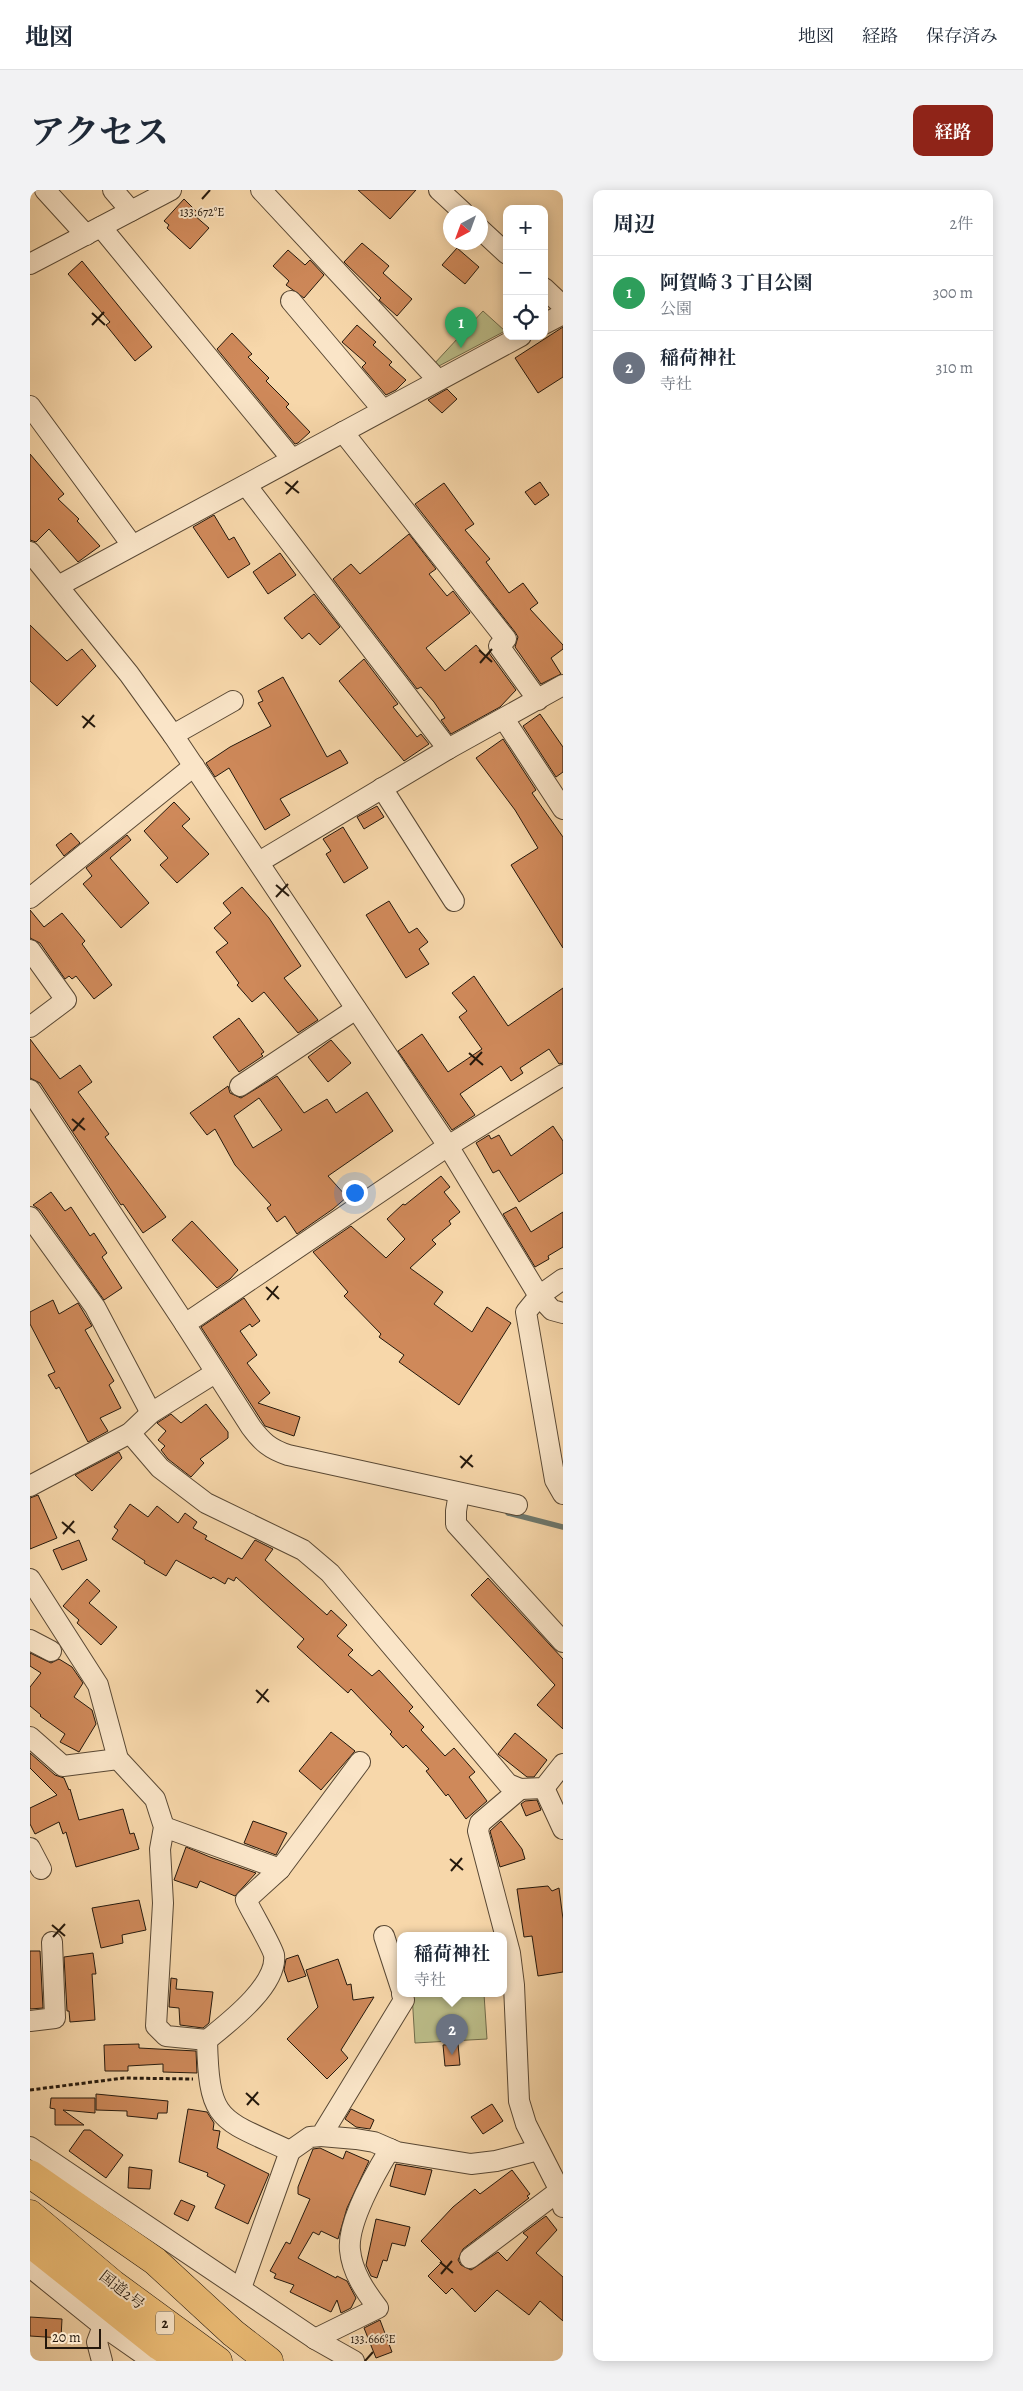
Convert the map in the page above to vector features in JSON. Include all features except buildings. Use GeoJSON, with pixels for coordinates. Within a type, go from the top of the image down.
{"type":"FeatureCollection","features":[{"type":"Feature","properties":{"kind":"highway"},"geometry":{"type":"LineString","coordinates":[[30,2174],[155,2261],[233,2333],[269,2361]]}},
{"type":"Feature","properties":{"kind":"highway","name":"国道2号"},"geometry":{"type":"LineString","coordinates":[[30,2214],[113,2284],[218,2361]]}},
{"type":"Feature","properties":{"kind":"highway"},"geometry":{"type":"LineString","coordinates":[[30,2243],[159,2346],[183,2361]]}},
{"type":"Feature","properties":{"kind":"street"},"geometry":{"type":"LineString","coordinates":[[44,190],[93,231],[292,460]]}},
{"type":"Feature","properties":{"kind":"street"},"geometry":{"type":"LineString","coordinates":[[113,190],[131,211]]}},
{"type":"Feature","properties":{"kind":"street"},"geometry":{"type":"LineString","coordinates":[[30,264],[171,190]]}},
{"type":"Feature","properties":{"kind":"street"},"geometry":{"type":"LineString","coordinates":[[261,190],[438,380]]}},
{"type":"Feature","properties":{"kind":"street"},"geometry":{"type":"LineString","coordinates":[[438,190],[455,205]]}},
{"type":"Feature","properties":{"kind":"street"},"geometry":{"type":"LineString","coordinates":[[488,236],[503,250]]}},
{"type":"Feature","properties":{"kind":"street"},"geometry":{"type":"LineString","coordinates":[[548,292],[563,306]]}},
{"type":"Feature","properties":{"kind":"street"},"geometry":{"type":"LineString","coordinates":[[291,301],[383,410]]}},
{"type":"Feature","properties":{"kind":"street"},"geometry":{"type":"LineString","coordinates":[[548,322],[563,314]]}},
{"type":"Feature","properties":{"kind":"street"},"geometry":{"type":"LineString","coordinates":[[60,585],[513,340]]}},
{"type":"Feature","properties":{"kind":"street"},"geometry":{"type":"LineString","coordinates":[[30,406],[132,545]]}},
{"type":"Feature","properties":{"kind":"street"},"geometry":{"type":"LineString","coordinates":[[343,432],[506,639],[499,646],[538,700]]}},
{"type":"Feature","properties":{"kind":"street"},"geometry":{"type":"LineString","coordinates":[[246,484],[448,749]]}},
{"type":"Feature","properties":{"kind":"street"},"geometry":{"type":"LineString","coordinates":[[30,552],[60,585],[129,674],[173,735],[448,1146],[539,1296],[552,1310],[563,1313]]}},
{"type":"Feature","properties":{"kind":"street"},"geometry":{"type":"LineString","coordinates":[[259,862],[448,749],[563,686]]}},
{"type":"Feature","properties":{"kind":"street"},"geometry":{"type":"LineString","coordinates":[[173,735],[233,700]]}},
{"type":"Feature","properties":{"kind":"street"},"geometry":{"type":"LineString","coordinates":[[504,719],[563,809]]}},
{"type":"Feature","properties":{"kind":"street"},"geometry":{"type":"LineString","coordinates":[[30,898],[194,766]]}},
{"type":"Feature","properties":{"kind":"street"},"geometry":{"type":"LineString","coordinates":[[382,788],[454,901]]}},
{"type":"Feature","properties":{"kind":"street"},"geometry":{"type":"LineString","coordinates":[[30,950],[66,1000],[30,1027]]}},
{"type":"Feature","properties":{"kind":"street"},"geometry":{"type":"LineString","coordinates":[[240,1086],[356,1009]]}},
{"type":"Feature","properties":{"kind":"street"},"geometry":{"type":"LineString","coordinates":[[185,1324],[448,1146],[563,1075]]}},
{"type":"Feature","properties":{"kind":"street"},"geometry":{"type":"LineString","coordinates":[[30,1090],[185,1324],[211,1375],[262,1442],[272,1450],[288,1455],[458,1499],[517,1505]]}},
{"type":"Feature","properties":{"kind":"street"},"geometry":{"type":"LineString","coordinates":[[30,1217],[95,1307],[151,1413]]}},
{"type":"Feature","properties":{"kind":"street"},"geometry":{"type":"LineString","coordinates":[[563,1279],[539,1296],[526,1312],[555,1480],[563,1494]]}},
{"type":"Feature","properties":{"kind":"street"},"geometry":{"type":"LineString","coordinates":[[30,1486],[130,1433],[151,1413],[211,1375]]}},
{"type":"Feature","properties":{"kind":"street"},"geometry":{"type":"LineString","coordinates":[[130,1433],[160,1468],[206,1503],[303,1550],[330,1573],[447,1709],[498,1774],[508,1784],[520,1788],[544,1788]]}},
{"type":"Feature","properties":{"kind":"street"},"geometry":{"type":"LineString","coordinates":[[458,1499],[456,1524],[563,1642]]}},
{"type":"Feature","properties":{"kind":"street"},"geometry":{"type":"LineString","coordinates":[[30,1580],[98,1685],[118,1759],[155,1799],[164,1827],[160,1849],[163,1903],[156,2026],[166,2036],[208,2040],[239,2014],[270,1978],[274,1955],[246,1900],[280,1869],[360,1762]]}},
{"type":"Feature","properties":{"kind":"street"},"geometry":{"type":"LineString","coordinates":[[30,1640],[51,1651]]}},
{"type":"Feature","properties":{"kind":"street"},"geometry":{"type":"LineString","coordinates":[[30,1737],[64,1766],[118,1759]]}},
{"type":"Feature","properties":{"kind":"street"},"geometry":{"type":"LineString","coordinates":[[544,1788],[563,1764]]}},
{"type":"Feature","properties":{"kind":"street"},"geometry":{"type":"LineString","coordinates":[[505,1932],[477,1826],[520,1788]]}},
{"type":"Feature","properties":{"kind":"street"},"geometry":{"type":"LineString","coordinates":[[544,1788],[563,1830]]}},
{"type":"Feature","properties":{"kind":"street"},"geometry":{"type":"LineString","coordinates":[[164,1827],[280,1869]]}},
{"type":"Feature","properties":{"kind":"street"},"geometry":{"type":"LineString","coordinates":[[30,1848],[41,1869]]}},
{"type":"Feature","properties":{"kind":"street"},"geometry":{"type":"LineString","coordinates":[[384,1936],[397,1976]]}},
{"type":"Feature","properties":{"kind":"street"},"geometry":{"type":"LineString","coordinates":[[470,2258],[562,2195],[526,2124],[519,2101],[514,1985],[507,1941]]}},
{"type":"Feature","properties":{"kind":"street"},"geometry":{"type":"LineString","coordinates":[[30,2021],[55,2018],[52,1942]]}},
{"type":"Feature","properties":{"kind":"street"},"geometry":{"type":"LineString","coordinates":[[321,2136],[404,2000],[403,1997]]}},
{"type":"Feature","properties":{"kind":"street"},"geometry":{"type":"LineString","coordinates":[[208,2040],[208,2079],[212,2097],[220,2114],[234,2125],[290,2151]]}},
{"type":"Feature","properties":{"kind":"street"},"geometry":{"type":"LineString","coordinates":[[241,2288],[290,2151],[310,2137],[321,2136],[374,2142],[397,2152],[471,2164],[496,2161],[538,2150]]}},
{"type":"Feature","properties":{"kind":"street"},"geometry":{"type":"LineString","coordinates":[[30,2147],[315,2339],[354,2361]]}},
{"type":"Feature","properties":{"kind":"street"},"geometry":{"type":"LineString","coordinates":[[315,2339],[378,2308],[355,2271],[349,2247],[364,2199],[390,2149]]}},
{"type":"Feature","properties":{"kind":"street"},"geometry":{"type":"LineString","coordinates":[[30,2267],[103,2326],[153,2361]]}},
{"type":"Feature","properties":{"kind":"street"},"geometry":{"type":"LineString","coordinates":[[102,2361],[97,2342],[103,2326]]}},
{"type":"Feature","properties":{"kind":"path"},"geometry":{"type":"LineString","coordinates":[[30,2090],[124,2078],[208,2079]]}},
{"type":"Feature","properties":{"kind":"green space"},"geometry":{"type":"Polygon","coordinates":[[[483,311],[503,329],[503,332],[437,367],[434,364],[483,311]]]}},
{"type":"Feature","properties":{"kind":"green space"},"geometry":{"type":"Polygon","coordinates":[[[412,1997],[484,1997],[487,2039],[415,2043],[412,1997]]]}},
{"type":"Feature","properties":{"kind":"waterway"},"geometry":{"type":"LineString","coordinates":[[508,1513],[563,1527]]}},
{"type":"Feature","properties":{"kind":"place","name":"阿賀崎３丁目公園"},"geometry":{"type":"Point","coordinates":[461,348]}},
{"type":"Feature","properties":{"kind":"place","name":"稲荷神社"},"geometry":{"type":"Point","coordinates":[452,2055]}}]}
